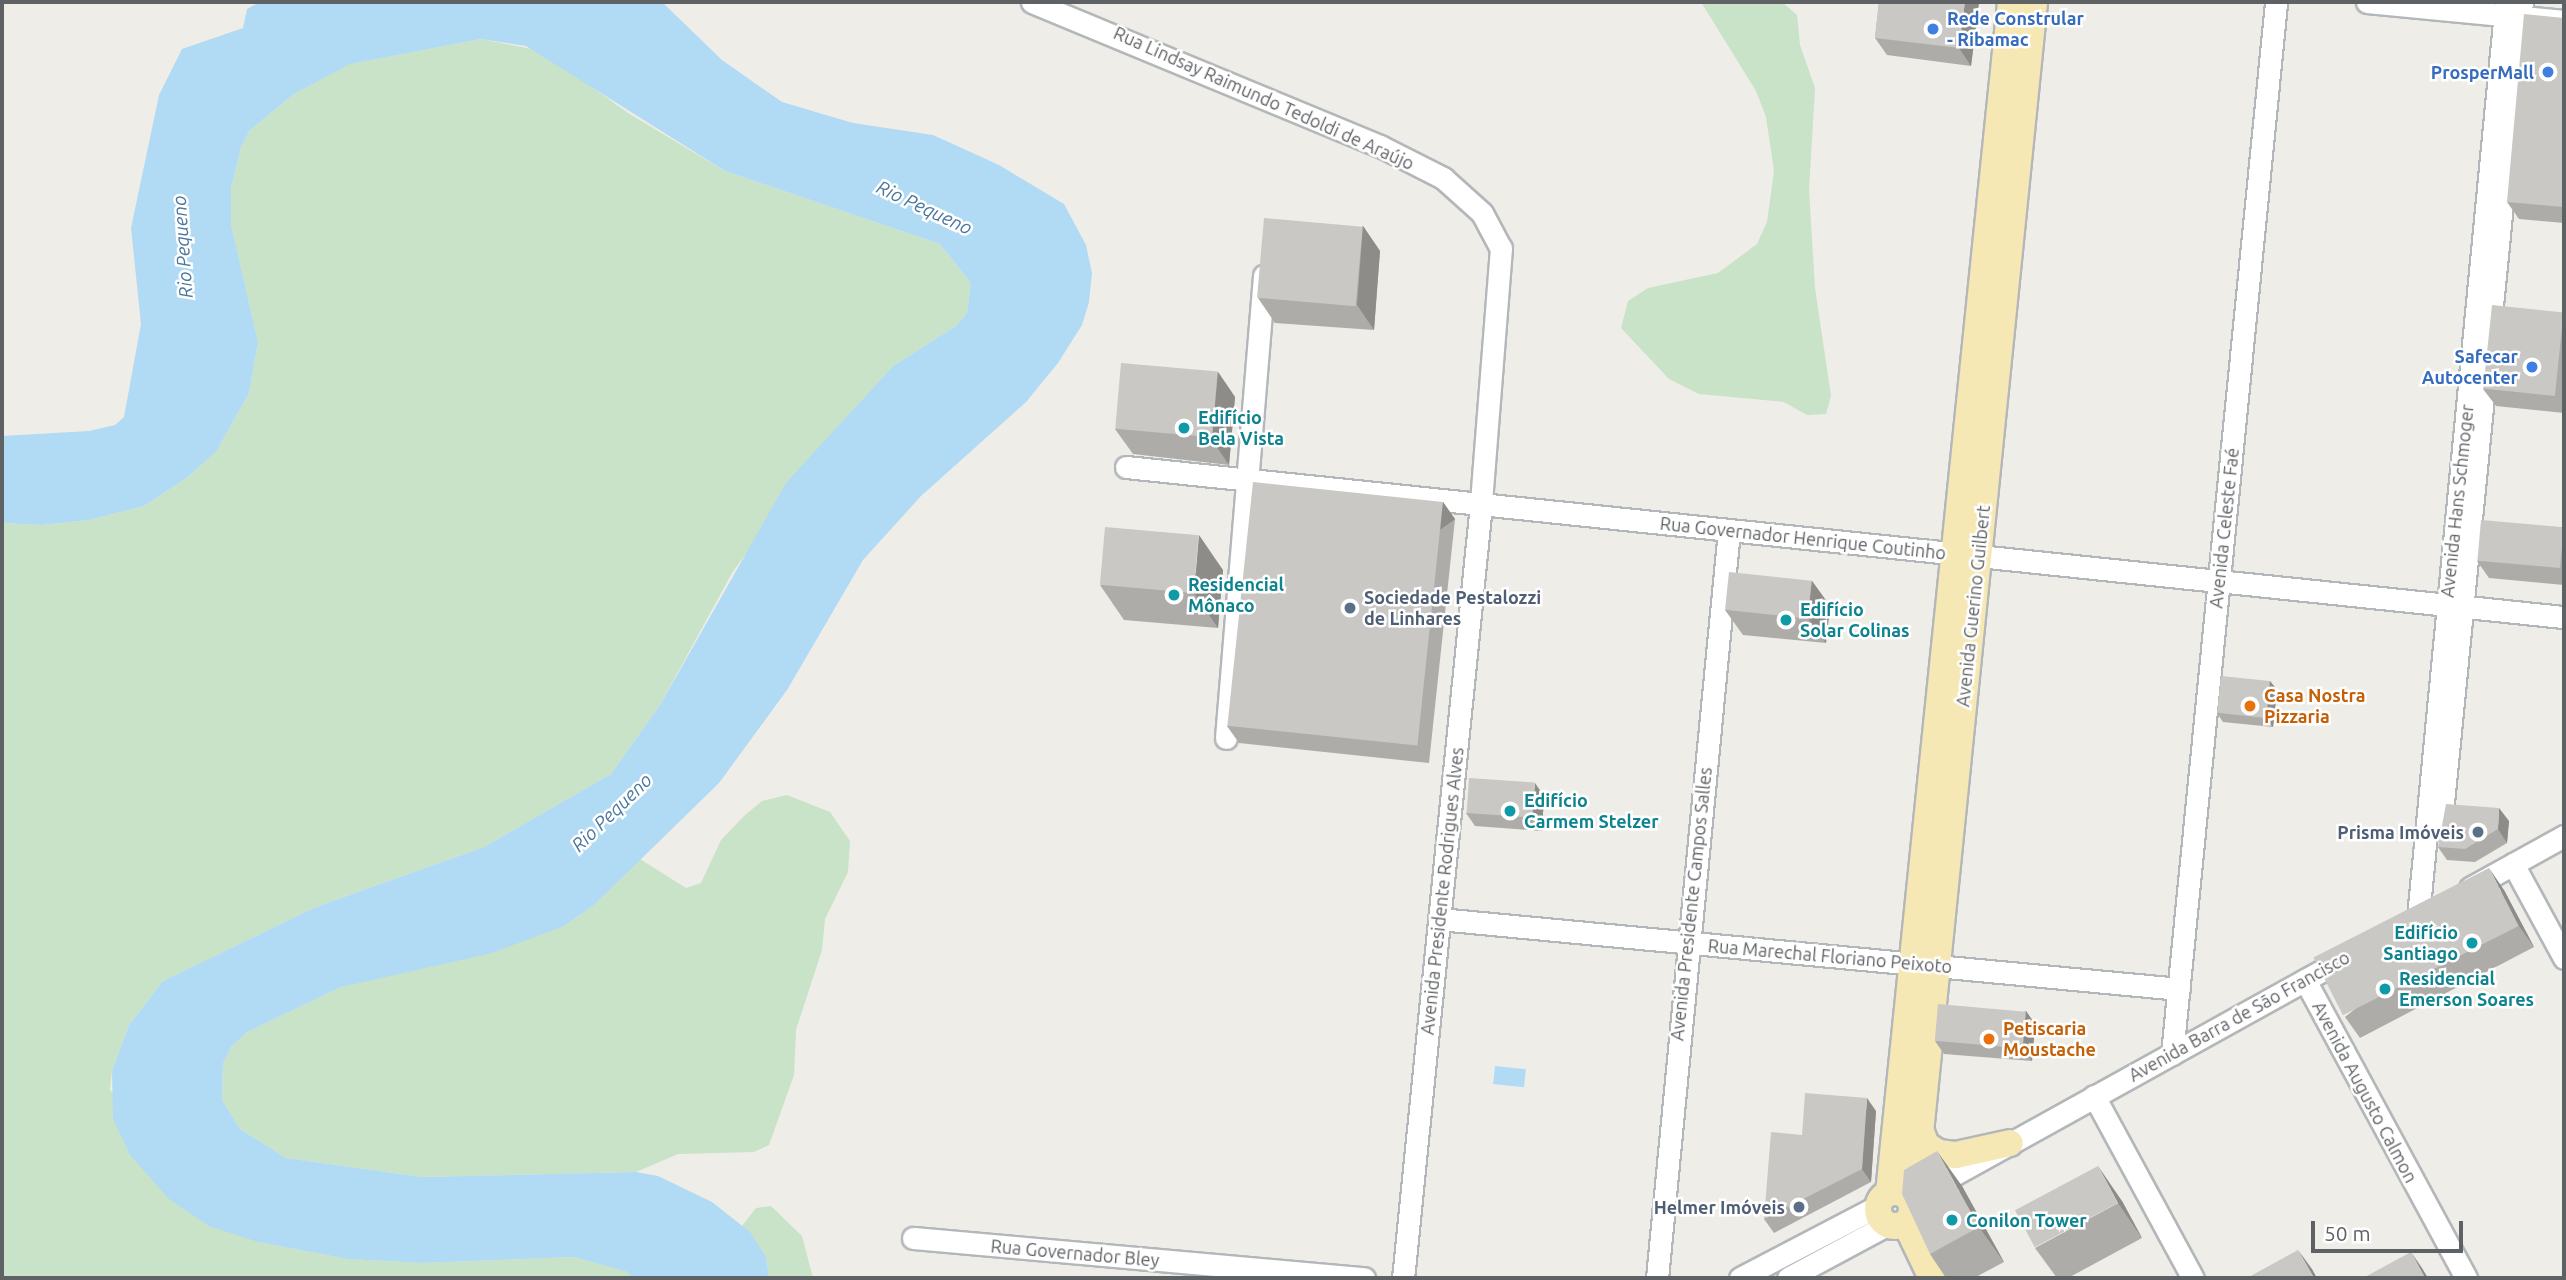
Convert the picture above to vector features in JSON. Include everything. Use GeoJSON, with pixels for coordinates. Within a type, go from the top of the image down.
{"type":"FeatureCollection","features":[{"type":"Feature","properties":{"kind":"main road","name":"Avenida Guerino Guilbert"},"geometry":{"type":"LineString","coordinates":[[1896,1206],[1925,965],[1966,555],[2011,2]]}},
{"type":"Feature","properties":{"kind":"main road","name":"Avenida Guerino Guilbert"},"geometry":{"type":"LineString","coordinates":[[1966,555],[2034,2]]}},
{"type":"Feature","properties":{"kind":"main road","name":"Avenida Guerino Guilbert"},"geometry":{"type":"LineString","coordinates":[[1896,1206],[1920,1132],[1925,965]]}},
{"type":"Feature","properties":{"kind":"main road"},"geometry":{"type":"LineString","coordinates":[[1920,1132],[1926,1145],[1939,1153],[1955,1155],[2010,1143]]}},
{"type":"Feature","properties":{"kind":"main road"},"geometry":{"type":"LineString","coordinates":[[1896,1206],[1890,1240],[1913,1278]]}},
{"type":"Feature","properties":{"kind":"main road"},"geometry":{"type":"LineString","coordinates":[[1896,1206],[1932,1278]]}},
{"type":"Feature","properties":{"kind":"street","name":"Rua Lindsay Raimundo Tedoldi de Araújo"},"geometry":{"type":"LineString","coordinates":[[1032,2],[1380,146],[1443,178],[1482,213],[1502,248],[1481,504]]}},
{"type":"Feature","properties":{"kind":"street","name":"Avenida Celeste Faé"},"geometry":{"type":"LineString","coordinates":[[2172,1054],[2276,2]]}},
{"type":"Feature","properties":{"kind":"street"},"geometry":{"type":"LineString","coordinates":[[2367,2],[2513,9],[2564,21]]}},
{"type":"Feature","properties":{"kind":"street","name":"Avenida Hans Schmoger"},"geometry":{"type":"LineString","coordinates":[[2438,906],[2455,606],[2513,9]]}},
{"type":"Feature","properties":{"kind":"street"},"geometry":{"type":"LineString","coordinates":[[1226,738],[1265,257]]}},
{"type":"Feature","properties":{"kind":"street","name":"Rua Governador Henrique Coutinho"},"geometry":{"type":"LineString","coordinates":[[1126,467],[2564,617]]}},
{"type":"Feature","properties":{"kind":"street","name":"Avenida Presidente Rodrigues Alves"},"geometry":{"type":"LineString","coordinates":[[1403,1278],[1481,504]]}},
{"type":"Feature","properties":{"kind":"street","name":"Avenida Presidente Campos Salles"},"geometry":{"type":"LineString","coordinates":[[1657,1278],[1686,943],[1729,530]]}},
{"type":"Feature","properties":{"kind":"street"},"geometry":{"type":"LineString","coordinates":[[2396,930],[2564,836]]}},
{"type":"Feature","properties":{"kind":"street"},"geometry":{"type":"LineString","coordinates":[[2513,864],[2564,958]]}},
{"type":"Feature","properties":{"kind":"street","name":"Rua Marechal Floriano Peixoto"},"geometry":{"type":"LineString","coordinates":[[1439,919],[2179,989]]}},
{"type":"Feature","properties":{"kind":"street","name":"Avenida Barra de São Francisco"},"geometry":{"type":"LineString","coordinates":[[1740,1278],[1896,1206],[2361,948]]}},
{"type":"Feature","properties":{"kind":"street","name":"Avenida Augusto Calmon"},"geometry":{"type":"LineString","coordinates":[[2305,980],[2466,1278]]}},
{"type":"Feature","properties":{"kind":"street"},"geometry":{"type":"LineString","coordinates":[[2094,1096],[2193,1278]]}},
{"type":"Feature","properties":{"kind":"street","name":"Avenida Barra de São Francisco"},"geometry":{"type":"LineString","coordinates":[[1788,1278],[1896,1206]]}},
{"type":"Feature","properties":{"kind":"street","name":"Rua Governador Bley"},"geometry":{"type":"LineString","coordinates":[[913,1238],[1188,1271],[1364,1278]]}},
{"type":"Feature","properties":{"kind":"green space"},"geometry":{"type":"Polygon","coordinates":[[[1701,2],[1782,2],[1797,15],[1800,45],[1815,88],[1809,190],[1815,288],[1831,396],[1826,414],[1807,415],[1784,402],[1699,394],[1669,379],[1621,328],[1628,301],[1648,288],[1718,273],[1757,244],[1767,222],[1774,171],[1766,117],[1756,91],[1701,2]]]}},
{"type":"Feature","properties":{"kind":"green space"},"geometry":{"type":"Polygon","coordinates":[[[481,39],[542,51],[628,113],[725,171],[940,244],[971,283],[967,313],[956,326],[893,366],[834,431],[732,573],[660,705],[611,774],[484,847],[316,907],[163,981],[129,1025],[112,1071],[110,1090],[258,1242],[349,1259],[422,1263],[574,1257],[629,1272],[632,1278],[2,1278],[2,523],[42,525],[89,520],[144,506],[185,479],[216,452],[249,393],[258,342],[231,226],[231,189],[241,147],[250,130],[294,94],[349,64],[481,39]]]}},
{"type":"Feature","properties":{"kind":"green space"},"geometry":{"type":"Polygon","coordinates":[[[787,795],[830,812],[850,841],[848,872],[825,919],[822,950],[796,1030],[794,1075],[769,1145],[754,1152],[678,1154],[636,1172],[422,1177],[286,1158],[240,1129],[222,1100],[223,1064],[231,1047],[247,1032],[341,987],[564,926],[594,905],[640,859],[686,888],[701,883],[721,840],[744,816],[762,801],[787,795]]]}},
{"type":"Feature","properties":{"kind":"green space"},"geometry":{"type":"Polygon","coordinates":[[[771,1206],[802,1236],[813,1278],[769,1278],[766,1257],[742,1226],[756,1208],[771,1206]]]}},
{"type":"Feature","properties":{"kind":"water","name":"Rio Pequeno"},"geometry":{"type":"Polygon","coordinates":[[[260,2],[662,2],[722,60],[782,102],[853,123],[933,135],[999,165],[1064,204],[1086,245],[1092,273],[1089,302],[1082,325],[1058,363],[1026,402],[921,496],[863,560],[787,690],[719,783],[594,905],[564,926],[492,953],[341,987],[247,1032],[231,1047],[223,1064],[222,1100],[240,1129],[286,1158],[422,1177],[636,1172],[658,1176],[712,1202],[750,1232],[766,1257],[769,1278],[632,1278],[628,1272],[574,1257],[422,1263],[348,1259],[258,1242],[209,1226],[169,1199],[130,1155],[113,1119],[112,1071],[129,1025],[163,981],[316,907],[484,847],[611,774],[660,705],[786,483],[893,366],[956,326],[967,313],[971,283],[940,244],[725,171],[526,46],[481,39],[350,64],[294,94],[250,130],[241,147],[231,189],[231,225],[258,342],[249,393],[216,452],[185,479],[144,506],[89,520],[42,525],[2,523],[2,436],[89,431],[115,425],[124,417],[141,324],[131,228],[159,95],[182,49],[243,28],[247,9],[260,2]]]}},
{"type":"Feature","properties":{"kind":"water"},"geometry":{"type":"Polygon","coordinates":[[[1495,1066],[1526,1069],[1524,1087],[1493,1084],[1495,1066]]]}},
{"type":"Feature","properties":{"kind":"building"},"geometry":{"type":"Polygon","coordinates":[[[1879,2],[1965,2],[1959,48],[1875,38],[1879,2]]]}},
{"type":"Feature","properties":{"kind":"building"},"geometry":{"type":"Polygon","coordinates":[[[2524,14],[2564,18],[2564,207],[2507,202],[2524,14]]]}},
{"type":"Feature","properties":{"kind":"building"},"geometry":{"type":"Polygon","coordinates":[[[1264,218],[1363,227],[1356,306],[1257,298],[1264,218]]]}},
{"type":"Feature","properties":{"kind":"building","name":"Safecar Autocenter"},"geometry":{"type":"Polygon","coordinates":[[[2492,305],[2564,313],[2555,396],[2483,389],[2492,305]]]}},
{"type":"Feature","properties":{"kind":"building"},"geometry":{"type":"Polygon","coordinates":[[[1121,363],[1218,371],[1212,437],[1115,429],[1121,363]]]}},
{"type":"Feature","properties":{"kind":"building","name":"Sociedade Pestalozzi de Linhares"},"geometry":{"type":"Polygon","coordinates":[[[1253,482],[1443,502],[1417,746],[1227,726],[1253,482]]]}},
{"type":"Feature","properties":{"kind":"building"},"geometry":{"type":"Polygon","coordinates":[[[2481,520],[2564,527],[2560,568],[2477,561],[2481,520]]]}},
{"type":"Feature","properties":{"kind":"building"},"geometry":{"type":"Polygon","coordinates":[[[1105,527],[1199,535],[1194,593],[1100,585],[1105,527]]]}},
{"type":"Feature","properties":{"kind":"building"},"geometry":{"type":"Polygon","coordinates":[[[1729,572],[1812,581],[1808,618],[1725,610],[1729,572]]]}},
{"type":"Feature","properties":{"kind":"building","name":"Casa Nostra Pizzaria"},"geometry":{"type":"Polygon","coordinates":[[[2221,676],[2270,681],[2266,718],[2217,713],[2221,676]]]}},
{"type":"Feature","properties":{"kind":"building"},"geometry":{"type":"Polygon","coordinates":[[[1469,778],[1535,783],[1532,818],[1467,813],[1469,778]]]}},
{"type":"Feature","properties":{"kind":"building"},"geometry":{"type":"Polygon","coordinates":[[[2446,804],[2499,808],[2498,829],[2465,849],[2438,847],[2446,804]]]}},
{"type":"Feature","properties":{"kind":"building"},"geometry":{"type":"Polygon","coordinates":[[[2489,868],[2519,926],[2343,1015],[2313,957],[2489,868]]]}},
{"type":"Feature","properties":{"kind":"building"},"geometry":{"type":"Polygon","coordinates":[[[1938,1004],[2026,1012],[2022,1049],[1935,1041],[1938,1004]]]}},
{"type":"Feature","properties":{"kind":"building"},"geometry":{"type":"Polygon","coordinates":[[[1805,1093],[1867,1098],[1862,1169],[1764,1219],[1771,1132],[1802,1135],[1805,1093]]]}},
{"type":"Feature","properties":{"kind":"building"},"geometry":{"type":"Polygon","coordinates":[[[1937,1151],[1979,1227],[1930,1254],[1902,1194],[1904,1170],[1937,1151]]]}},
{"type":"Feature","properties":{"kind":"building"},"geometry":{"type":"Polygon","coordinates":[[[2098,1166],[2118,1203],[2035,1247],[2015,1210],[2098,1166]]]}},
{"type":"Feature","properties":{"kind":"building"},"geometry":{"type":"Polygon","coordinates":[[[2298,1250],[2314,1278],[2247,1278],[2298,1250]]]}},
{"type":"Feature","properties":{"kind":"building"},"geometry":{"type":"Polygon","coordinates":[[[2411,1252],[2425,1278],[2363,1278],[2411,1252]]]}},
{"type":"Feature","properties":{"kind":"place","name":"Rede Constrular - Ribamac"},"geometry":{"type":"Point","coordinates":[1933,29]}},
{"type":"Feature","properties":{"kind":"place","name":"ProsperMall"},"geometry":{"type":"Point","coordinates":[2548,72]}},
{"type":"Feature","properties":{"kind":"place","name":"Safecar Autocenter"},"geometry":{"type":"Point","coordinates":[2532,367]}},
{"type":"Feature","properties":{"kind":"place","name":"Edifício Bela Vista"},"geometry":{"type":"Point","coordinates":[1184,428]}},
{"type":"Feature","properties":{"kind":"place","name":"Residencial Mônaco"},"geometry":{"type":"Point","coordinates":[1174,595]}},
{"type":"Feature","properties":{"kind":"place","name":"Sociedade Pestalozzi de Linhares"},"geometry":{"type":"Point","coordinates":[1350,608]}},
{"type":"Feature","properties":{"kind":"place","name":"Edifício Solar Colinas"},"geometry":{"type":"Point","coordinates":[1786,620]}},
{"type":"Feature","properties":{"kind":"place","name":"Casa Nostra Pizzaria"},"geometry":{"type":"Point","coordinates":[2250,706]}},
{"type":"Feature","properties":{"kind":"place","name":"Edifício Carmem Stelzer"},"geometry":{"type":"Point","coordinates":[1510,811]}},
{"type":"Feature","properties":{"kind":"place","name":"Prisma Imóveis"},"geometry":{"type":"Point","coordinates":[2478,832]}},
{"type":"Feature","properties":{"kind":"place","name":"Edifício Santiago"},"geometry":{"type":"Point","coordinates":[2472,943]}},
{"type":"Feature","properties":{"kind":"place","name":"Residencial Emerson Soares"},"geometry":{"type":"Point","coordinates":[2385,989]}},
{"type":"Feature","properties":{"kind":"place","name":"Petiscaria Moustache"},"geometry":{"type":"Point","coordinates":[1989,1039]}},
{"type":"Feature","properties":{"kind":"place","name":"Helmer Imóveis"},"geometry":{"type":"Point","coordinates":[1799,1207]}},
{"type":"Feature","properties":{"kind":"place","name":"Conilon Tower"},"geometry":{"type":"Point","coordinates":[1952,1220]}}]}
